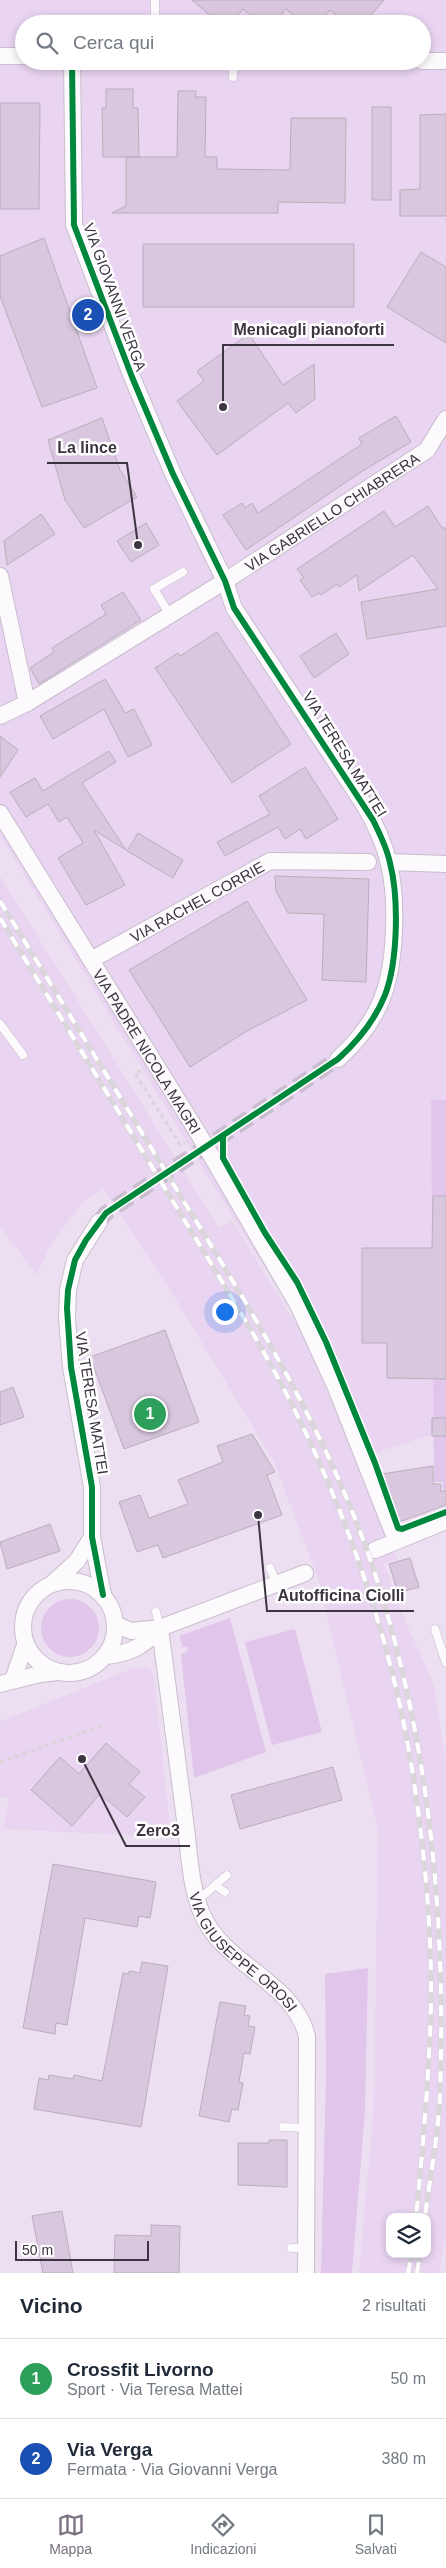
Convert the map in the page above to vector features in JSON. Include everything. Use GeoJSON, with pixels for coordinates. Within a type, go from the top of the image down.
{"type":"FeatureCollection","features":[{"type":"Feature","properties":{"kind":"street"},"geometry":{"type":"LineString","coordinates":[[0,56],[15,56]]}},
{"type":"Feature","properties":{"kind":"street"},"geometry":{"type":"LineString","coordinates":[[431,61],[446,61]]}},
{"type":"Feature","properties":{"kind":"street","name":"VIA GIOVANNI VERGA"},"geometry":{"type":"LineString","coordinates":[[72,70],[74,225],[132,377],[173,474],[224,581]]}},
{"type":"Feature","properties":{"kind":"street","name":"VIA GABRIELLO CHIABRERA"},"geometry":{"type":"LineString","coordinates":[[0,716],[27,703],[170,615],[427,450],[446,419]]}},
{"type":"Feature","properties":{"kind":"street"},"geometry":{"type":"LineString","coordinates":[[0,576],[27,703]]}},
{"type":"Feature","properties":{"kind":"street","name":"VIA TERESA MATTEI"},"geometry":{"type":"LineString","coordinates":[[224,581],[234,608],[374,820],[390,862],[394,883],[395,914],[388,987],[371,1022],[356,1042],[338,1059]]}},
{"type":"Feature","properties":{"kind":"street","name":"VIA PADRE NICOLA MAGRI"},"geometry":{"type":"LineString","coordinates":[[0,813],[206,1147],[298,1305],[336,1388],[396,1540]]}},
{"type":"Feature","properties":{"kind":"street","name":"VIA RACHEL CORRIE"},"geometry":{"type":"LineString","coordinates":[[91,960],[270,861],[368,862]]}},
{"type":"Feature","properties":{"kind":"street"},"geometry":{"type":"LineString","coordinates":[[390,862],[446,864]]}},
{"type":"Feature","properties":{"kind":"street","name":"VIA TERESA MATTEI"},"geometry":{"type":"LineString","coordinates":[[99,1222],[75,1260],[68,1290],[67,1308],[71,1367],[92,1488],[92,1537],[103,1595]]}},
{"type":"Feature","properties":{"kind":"street"},"geometry":{"type":"LineString","coordinates":[[375,1550],[446,1521]]}},
{"type":"Feature","properties":{"kind":"street"},"geometry":{"type":"LineString","coordinates":[[53,1583],[76,1581],[91,1586],[103,1595],[114,1614],[116,1624],[114,1640],[105,1656],[84,1672],[67,1674],[58,1672],[40,1663],[25,1645],[22,1622],[28,1605],[39,1591],[53,1583],[77,1561],[92,1537]]}},
{"type":"Feature","properties":{"kind":"street"},"geometry":{"type":"LineString","coordinates":[[116,1624],[131,1631],[143,1631],[158,1620],[277,1584],[305,1573]]}},
{"type":"Feature","properties":{"kind":"street"},"geometry":{"type":"LineString","coordinates":[[105,1656],[120,1655],[135,1650],[148,1642],[158,1620]]}},
{"type":"Feature","properties":{"kind":"street","name":"VIA GIUSEPPE OROSI"},"geometry":{"type":"LineString","coordinates":[[158,1620],[198,1900],[202,1916],[213,1931],[245,1964],[282,1993],[303,2022],[308,2046],[307,2128],[298,2248],[306,2273]]}},
{"type":"Feature","properties":{"kind":"street"},"geometry":{"type":"LineString","coordinates":[[6,1682],[25,1645]]}},
{"type":"Feature","properties":{"kind":"street"},"geometry":{"type":"LineString","coordinates":[[6,1682],[58,1672]]}},
{"type":"Feature","properties":{"kind":"lane"},"geometry":{"type":"LineString","coordinates":[[155,0],[155,15]]}},
{"type":"Feature","properties":{"kind":"lane"},"geometry":{"type":"LineString","coordinates":[[233,70],[233,78]]}},
{"type":"Feature","properties":{"kind":"lane"},"geometry":{"type":"LineString","coordinates":[[170,615],[154,590],[183,572]]}},
{"type":"Feature","properties":{"kind":"lane"},"geometry":{"type":"LineString","coordinates":[[0,1024],[23,1056]]}},
{"type":"Feature","properties":{"kind":"lane"},"geometry":{"type":"LineString","coordinates":[[270,1568],[277,1584]]}},
{"type":"Feature","properties":{"kind":"lane"},"geometry":{"type":"LineString","coordinates":[[435,1630],[446,1660]]}},
{"type":"Feature","properties":{"kind":"lane"},"geometry":{"type":"LineString","coordinates":[[198,1900],[228,1875]]}},
{"type":"Feature","properties":{"kind":"lane"},"geometry":{"type":"LineString","coordinates":[[214,1885],[225,1892]]}},
{"type":"Feature","properties":{"kind":"lane"},"geometry":{"type":"LineString","coordinates":[[283,2127],[307,2128]]}},
{"type":"Feature","properties":{"kind":"path"},"geometry":{"type":"LineString","coordinates":[[139,1071],[135,1074],[180,1146]]}},
{"type":"Feature","properties":{"kind":"path"},"geometry":{"type":"LineString","coordinates":[[0,1762],[102,1726]]}},
{"type":"Feature","properties":{"kind":"shaded area"},"geometry":{"type":"Polygon","coordinates":[[[0,0],[446,0],[446,1430],[359,1458],[306,1333],[203,1169],[0,835],[0,0]]]}},
{"type":"Feature","properties":{"kind":"shaded area"},"geometry":{"type":"Polygon","coordinates":[[[0,876],[219,1228],[232,1221],[303,1336],[360,1465],[397,1559],[384,1564],[407,1625],[434,1685],[446,1765],[446,2231],[439,2273],[359,2273],[374,2104],[378,1830],[318,1578],[274,1462],[177,1301],[103,1189],[81,1204],[50,1245],[37,1275],[0,1227],[0,876]]]}},
{"type":"Feature","properties":{"kind":"shaded area"},"geometry":{"type":"Polygon","coordinates":[[[431,1100],[446,1100],[446,1489],[443,1490],[443,1482],[434,1482],[431,1100]]]}},
{"type":"Feature","properties":{"kind":"shaded area"},"geometry":{"type":"Polygon","coordinates":[[[70,1599],[81,1601],[94,1612],[99,1628],[97,1639],[86,1652],[70,1657],[59,1655],[46,1644],[41,1628],[43,1617],[54,1604],[70,1599]]]}},
{"type":"Feature","properties":{"kind":"shaded area"},"geometry":{"type":"Polygon","coordinates":[[[230,1618],[266,1752],[194,1778],[181,1654],[187,1652],[188,1646],[183,1647],[179,1636],[230,1618]]]}},
{"type":"Feature","properties":{"kind":"shaded area"},"geometry":{"type":"Polygon","coordinates":[[[295,1629],[322,1732],[272,1745],[245,1642],[295,1629]]]}},
{"type":"Feature","properties":{"kind":"shaded area"},"geometry":{"type":"Polygon","coordinates":[[[143,1667],[150,1669],[154,1677],[171,1837],[3,1829],[9,1798],[0,1796],[0,1722],[133,1668],[143,1667]]]}},
{"type":"Feature","properties":{"kind":"shaded area"},"geometry":{"type":"Polygon","coordinates":[[[368,1968],[365,2111],[352,2273],[321,2273],[326,2074],[325,1974],[368,1968]]]}},
{"type":"Feature","properties":{"kind":"building"},"geometry":{"type":"Polygon","coordinates":[[[192,0],[384,0],[371,15],[336,15],[330,10],[326,15],[293,15],[286,9],[281,15],[250,15],[243,9],[238,15],[210,15],[192,0]]]}},
{"type":"Feature","properties":{"kind":"building"},"geometry":{"type":"Polygon","coordinates":[[[106,89],[133,89],[133,108],[138,108],[139,157],[177,157],[178,91],[196,91],[195,97],[206,97],[205,157],[217,157],[217,169],[290,170],[291,118],[346,118],[345,203],[278,202],[278,213],[112,213],[126,206],[126,157],[103,157],[102,108],[106,108],[106,89]]]}},
{"type":"Feature","properties":{"kind":"building"},"geometry":{"type":"Polygon","coordinates":[[[0,103],[40,103],[39,209],[0,209],[0,103]]]}},
{"type":"Feature","properties":{"kind":"building"},"geometry":{"type":"Polygon","coordinates":[[[372,107],[391,107],[391,200],[372,200],[372,107]]]}},
{"type":"Feature","properties":{"kind":"building"},"geometry":{"type":"Polygon","coordinates":[[[446,114],[446,216],[400,216],[400,190],[420,189],[420,115],[446,114]]]}},
{"type":"Feature","properties":{"kind":"building"},"geometry":{"type":"Polygon","coordinates":[[[44,238],[97,388],[42,407],[0,296],[0,256],[44,238]]]}},
{"type":"Feature","properties":{"kind":"building"},"geometry":{"type":"Polygon","coordinates":[[[143,244],[354,244],[354,307],[143,307],[143,244]]]}},
{"type":"Feature","properties":{"kind":"building"},"geometry":{"type":"Polygon","coordinates":[[[421,252],[446,267],[446,343],[387,307],[421,252]]]}},
{"type":"Feature","properties":{"kind":"building"},"geometry":{"type":"Polygon","coordinates":[[[249,334],[283,385],[314,364],[315,399],[296,413],[288,403],[217,455],[177,401],[204,381],[197,371],[249,334]]]}},
{"type":"Feature","properties":{"kind":"building"},"geometry":{"type":"Polygon","coordinates":[[[396,416],[411,442],[361,472],[246,550],[223,515],[242,503],[245,508],[252,503],[258,513],[362,444],[359,438],[396,416]]]}},
{"type":"Feature","properties":{"kind":"building"},"geometry":{"type":"Polygon","coordinates":[[[102,418],[120,470],[137,497],[84,528],[65,500],[48,440],[102,418]]]}},
{"type":"Feature","properties":{"kind":"building"},"geometry":{"type":"Polygon","coordinates":[[[428,506],[442,528],[446,528],[446,626],[367,639],[361,602],[438,589],[413,555],[359,591],[357,575],[339,587],[337,584],[321,595],[319,593],[312,597],[300,580],[304,578],[297,569],[384,511],[395,527],[428,506]]]}},
{"type":"Feature","properties":{"kind":"building"},"geometry":{"type":"Polygon","coordinates":[[[41,514],[55,534],[7,565],[4,541],[41,514]]]}},
{"type":"Feature","properties":{"kind":"building"},"geometry":{"type":"Polygon","coordinates":[[[146,523],[159,545],[131,562],[117,541],[146,523]]]}},
{"type":"Feature","properties":{"kind":"building"},"geometry":{"type":"Polygon","coordinates":[[[123,592],[141,620],[39,684],[30,668],[54,652],[52,648],[106,614],[101,605],[123,592]]]}},
{"type":"Feature","properties":{"kind":"building"},"geometry":{"type":"Polygon","coordinates":[[[217,632],[291,744],[232,783],[155,668],[178,653],[180,656],[217,632]]]}},
{"type":"Feature","properties":{"kind":"building"},"geometry":{"type":"Polygon","coordinates":[[[336,633],[349,654],[314,678],[300,656],[336,633]]]}},
{"type":"Feature","properties":{"kind":"building"},"geometry":{"type":"Polygon","coordinates":[[[105,679],[125,713],[134,709],[152,745],[128,757],[104,709],[53,739],[40,716],[105,679]]]}},
{"type":"Feature","properties":{"kind":"building"},"geometry":{"type":"Polygon","coordinates":[[[0,736],[18,750],[0,777],[0,736]]]}},
{"type":"Feature","properties":{"kind":"building"},"geometry":{"type":"Polygon","coordinates":[[[109,751],[116,762],[82,783],[126,850],[94,830],[125,885],[86,905],[58,858],[83,843],[67,817],[59,822],[48,804],[26,817],[10,792],[35,778],[43,791],[109,751]]]}},
{"type":"Feature","properties":{"kind":"building"},"geometry":{"type":"Polygon","coordinates":[[[305,767],[338,819],[306,839],[300,829],[285,839],[278,827],[225,856],[217,842],[270,814],[259,796],[305,767]]]}},
{"type":"Feature","properties":{"kind":"building"},"geometry":{"type":"Polygon","coordinates":[[[138,833],[183,860],[173,878],[127,851],[138,833]]]}},
{"type":"Feature","properties":{"kind":"building"},"geometry":{"type":"Polygon","coordinates":[[[275,876],[369,879],[366,982],[322,980],[324,914],[288,913],[276,891],[275,876]]]}},
{"type":"Feature","properties":{"kind":"building"},"geometry":{"type":"Polygon","coordinates":[[[247,901],[307,1000],[247,1031],[190,1067],[129,970],[247,901]]]}},
{"type":"Feature","properties":{"kind":"building"},"geometry":{"type":"Polygon","coordinates":[[[433,1196],[446,1196],[446,1379],[387,1378],[387,1343],[362,1343],[362,1248],[432,1248],[433,1196]]]}},
{"type":"Feature","properties":{"kind":"building"},"geometry":{"type":"Polygon","coordinates":[[[165,1330],[199,1422],[124,1449],[90,1357],[165,1330]]]}},
{"type":"Feature","properties":{"kind":"building"},"geometry":{"type":"Polygon","coordinates":[[[13,1387],[24,1417],[0,1425],[0,1392],[13,1387]]]}},
{"type":"Feature","properties":{"kind":"building"},"geometry":{"type":"Polygon","coordinates":[[[432,1418],[446,1418],[446,1436],[432,1436],[432,1418]]]}},
{"type":"Feature","properties":{"kind":"building"},"geometry":{"type":"Polygon","coordinates":[[[252,1434],[275,1472],[267,1475],[282,1515],[163,1558],[158,1545],[137,1552],[119,1502],[140,1495],[149,1518],[188,1504],[178,1480],[223,1462],[217,1446],[252,1434]]]}},
{"type":"Feature","properties":{"kind":"building"},"geometry":{"type":"Polygon","coordinates":[[[433,1466],[433,1484],[441,1484],[441,1492],[446,1490],[446,1505],[399,1522],[382,1474],[433,1466]]]}},
{"type":"Feature","properties":{"kind":"building"},"geometry":{"type":"Polygon","coordinates":[[[50,1524],[60,1551],[7,1569],[0,1542],[50,1524]]]}},
{"type":"Feature","properties":{"kind":"building"},"geometry":{"type":"Polygon","coordinates":[[[410,1558],[419,1587],[398,1593],[389,1564],[410,1558]]]}},
{"type":"Feature","properties":{"kind":"building"},"geometry":{"type":"Polygon","coordinates":[[[106,1743],[140,1772],[129,1784],[145,1797],[127,1817],[100,1794],[72,1826],[31,1790],[60,1757],[79,1774],[106,1743]]]}},
{"type":"Feature","properties":{"kind":"building"},"geometry":{"type":"Polygon","coordinates":[[[333,1767],[342,1800],[240,1829],[231,1795],[333,1767]]]}},
{"type":"Feature","properties":{"kind":"building"},"geometry":{"type":"Polygon","coordinates":[[[53,1864],[156,1882],[150,1918],[139,1916],[137,1927],[85,1918],[67,2025],[56,2023],[55,2034],[23,2028],[53,1864]]]}},
{"type":"Feature","properties":{"kind":"building"},"geometry":{"type":"Polygon","coordinates":[[[142,1962],[168,1966],[141,2127],[34,2109],[39,2078],[48,2080],[49,2075],[73,2079],[74,2075],[102,2081],[123,1973],[129,1974],[129,1971],[140,1973],[142,1962]]]}},
{"type":"Feature","properties":{"kind":"building"},"geometry":{"type":"Polygon","coordinates":[[[220,2002],[246,2006],[244,2015],[250,2016],[248,2026],[255,2027],[250,2054],[244,2053],[239,2082],[243,2083],[238,2110],[232,2109],[229,2122],[199,2116],[220,2002]]]}},
{"type":"Feature","properties":{"kind":"building"},"geometry":{"type":"Polygon","coordinates":[[[269,2140],[287,2140],[287,2187],[238,2185],[238,2143],[269,2143],[269,2140]]]}},
{"type":"Feature","properties":{"kind":"building"},"geometry":{"type":"Polygon","coordinates":[[[62,2211],[73,2273],[43,2273],[32,2216],[62,2211]]]}},
{"type":"Feature","properties":{"kind":"building"},"geometry":{"type":"Polygon","coordinates":[[[151,2225],[180,2226],[179,2273],[114,2273],[115,2235],[151,2236],[151,2225]]]}},
{"type":"Feature","properties":{"kind":"tunnel"},"geometry":{"type":"LineString","coordinates":[[99,1222],[106,1213],[338,1059]]}},
{"type":"Feature","properties":{"kind":"railway"},"geometry":{"type":"LineString","coordinates":[[0,901],[238,1290],[290,1381],[315,1428],[337,1476],[375,1574],[394,1638],[409,1702],[421,1767],[437,1898],[440,1964],[440,2096],[436,2141],[426,2213]]}},
{"type":"Feature","properties":{"kind":"railway"},"geometry":{"type":"LineString","coordinates":[[0,918],[219,1276],[293,1406],[339,1510],[377,1618],[405,1728],[421,1838],[429,1922],[430,2033],[416,2213]]}},
{"type":"Feature","properties":{"kind":"railway"},"geometry":{"type":"LineString","coordinates":[[408,2273],[411,2258]]}},
{"type":"Feature","properties":{"kind":"railway"},"geometry":{"type":"LineString","coordinates":[[417,2273],[419,2258]]}},
{"type":"Feature","properties":{"kind":"cycle path"},"geometry":{"type":"LineString","coordinates":[[72,70],[74,225],[132,377],[173,474],[225,581],[234,608],[373,820],[385,846],[390,863],[396,911],[393,965],[385,995],[371,1021],[352,1045],[338,1059],[106,1213],[86,1240],[75,1260],[68,1290],[67,1308],[71,1367],[92,1487],[92,1537],[103,1595]]}},
{"type":"Feature","properties":{"kind":"cycle path"},"geometry":{"type":"LineString","coordinates":[[223,1137],[223,1158],[265,1233],[297,1282],[326,1342],[375,1463],[398,1528],[402,1529],[446,1512]]}},
{"type":"Feature","properties":{"kind":"place","name":"Via Verga"},"geometry":{"type":"Point","coordinates":[88,315]}},
{"type":"Feature","properties":{"kind":"place","name":"Menicagli pianoforti"},"geometry":{"type":"Point","coordinates":[223,407]}},
{"type":"Feature","properties":{"kind":"place","name":"La lince"},"geometry":{"type":"Point","coordinates":[138,545]}},
{"type":"Feature","properties":{"kind":"place","name":"Crossfit Livorno"},"geometry":{"type":"Point","coordinates":[150,1414]}},
{"type":"Feature","properties":{"kind":"place","name":"Autofficina Ciolli"},"geometry":{"type":"Point","coordinates":[258,1515]}},
{"type":"Feature","properties":{"kind":"place","name":"Zero3"},"geometry":{"type":"Point","coordinates":[82,1759]}}]}
